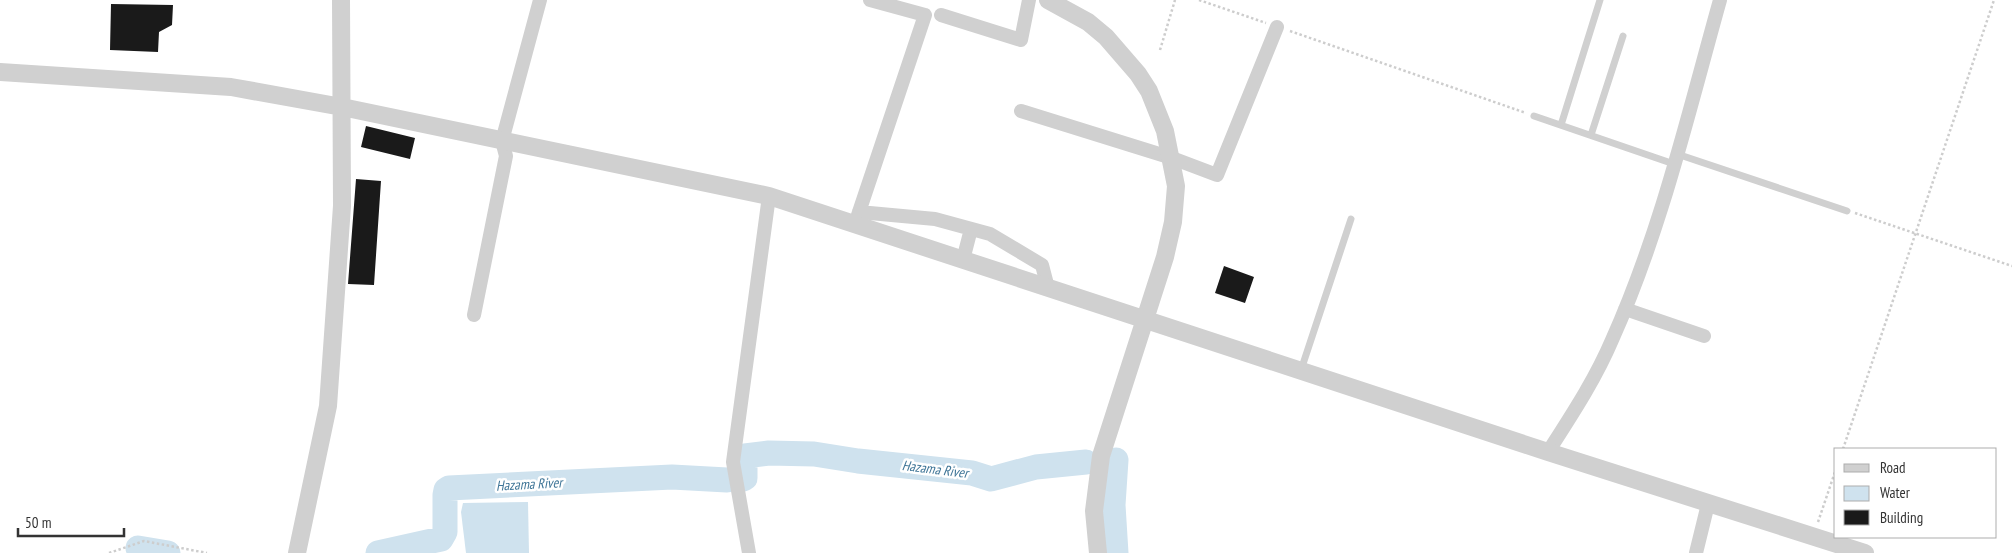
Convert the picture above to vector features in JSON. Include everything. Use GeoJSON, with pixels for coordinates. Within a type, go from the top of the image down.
{"type":"FeatureCollection","features":[{"type":"Feature","properties":{"kind":"street"},"geometry":{"type":"LineString","coordinates":[[297,553],[328,406],[342,206],[341,0]]}},
{"type":"Feature","properties":{"kind":"street"},"geometry":{"type":"LineString","coordinates":[[474,316],[506,156],[502,141],[540,0]]}},
{"type":"Feature","properties":{"kind":"street"},"geometry":{"type":"LineString","coordinates":[[857,218],[925,15],[870,0]]}},
{"type":"Feature","properties":{"kind":"street"},"geometry":{"type":"LineString","coordinates":[[941,15],[1021,40],[1030,0]]}},
{"type":"Feature","properties":{"kind":"street"},"geometry":{"type":"LineString","coordinates":[[1048,0],[1088,22],[1124,55],[1138,74],[1155,104],[1172,158],[1176,186],[1174,222],[1165,257],[1101,456],[1094,511],[1098,553]]}},
{"type":"Feature","properties":{"kind":"street"},"geometry":{"type":"LineString","coordinates":[[1548,452],[1589,385],[1612,341],[1650,247],[1720,0]]}},
{"type":"Feature","properties":{"kind":"street"},"geometry":{"type":"LineString","coordinates":[[1021,111],[1172,158],[1217,175],[1277,27]]}},
{"type":"Feature","properties":{"kind":"street"},"geometry":{"type":"LineString","coordinates":[[0,72],[231,87],[342,107],[770,196],[857,218],[963,260],[1708,504],[1865,553]]}},
{"type":"Feature","properties":{"kind":"street"},"geometry":{"type":"LineString","coordinates":[[749,553],[733,462],[770,196]]}},
{"type":"Feature","properties":{"kind":"street"},"geometry":{"type":"LineString","coordinates":[[857,218],[935,218],[990,234],[1042,265],[1048,288]]}},
{"type":"Feature","properties":{"kind":"street"},"geometry":{"type":"LineString","coordinates":[[963,260],[971,229]]}},
{"type":"Feature","properties":{"kind":"street"},"geometry":{"type":"LineString","coordinates":[[1625,309],[1704,336]]}},
{"type":"Feature","properties":{"kind":"street"},"geometry":{"type":"LineString","coordinates":[[1696,553],[1708,504]]}},
{"type":"Feature","properties":{"kind":"lane"},"geometry":{"type":"LineString","coordinates":[[1562,125],[1600,0]]}},
{"type":"Feature","properties":{"kind":"lane"},"geometry":{"type":"LineString","coordinates":[[1591,135],[1623,36]]}},
{"type":"Feature","properties":{"kind":"lane"},"geometry":{"type":"LineString","coordinates":[[1534,116],[1591,135],[1847,210]]}},
{"type":"Feature","properties":{"kind":"lane"},"geometry":{"type":"LineString","coordinates":[[1301,370],[1351,219]]}},
{"type":"Feature","properties":{"kind":"path"},"geometry":{"type":"LineString","coordinates":[[1160,50],[1175,0]]}},
{"type":"Feature","properties":{"kind":"path"},"geometry":{"type":"LineString","coordinates":[[1198,0],[1534,116]]}},
{"type":"Feature","properties":{"kind":"path"},"geometry":{"type":"LineString","coordinates":[[1843,448],[1994,0]]}},
{"type":"Feature","properties":{"kind":"path"},"geometry":{"type":"LineString","coordinates":[[1847,210],[2012,266]]}},
{"type":"Feature","properties":{"kind":"path"},"geometry":{"type":"LineString","coordinates":[[1813,536],[1834,476]]}},
{"type":"Feature","properties":{"kind":"path"},"geometry":{"type":"LineString","coordinates":[[109,553],[144,541],[207,553]]}},
{"type":"Feature","properties":{"kind":"water"},"geometry":{"type":"Polygon","coordinates":[[[528,502],[529,553],[466,553],[461,512],[463,503],[528,502]]]}},
{"type":"Feature","properties":{"kind":"building"},"geometry":{"type":"Polygon","coordinates":[[[111,4],[173,5],[172,25],[159,32],[158,52],[110,50],[111,4]]]}},
{"type":"Feature","properties":{"kind":"building"},"geometry":{"type":"Polygon","coordinates":[[[366,126],[415,138],[410,159],[361,147],[366,126]]]}},
{"type":"Feature","properties":{"kind":"building"},"geometry":{"type":"Polygon","coordinates":[[[356,179],[381,181],[374,285],[348,284],[356,179]]]}},
{"type":"Feature","properties":{"kind":"building"},"geometry":{"type":"Polygon","coordinates":[[[1224,266],[1254,277],[1245,303],[1215,293],[1224,266]]]}},
{"type":"Feature","properties":{"kind":"waterway","name":"Hazama River"},"geometry":{"type":"LineString","coordinates":[[743,479],[745,478],[745,456],[769,453],[814,454],[858,461],[972,473],[991,479],[1036,467],[1086,462]]}},
{"type":"Feature","properties":{"kind":"waterway","name":"Hazama River"},"geometry":{"type":"LineString","coordinates":[[1110,461],[1116,460],[1113,505],[1116,553]]}},
{"type":"Feature","properties":{"kind":"waterway","name":"Hazama River"},"geometry":{"type":"LineString","coordinates":[[378,553],[441,539],[445,532],[445,495],[446,490],[449,488],[672,477],[727,480]]}},
{"type":"Feature","properties":{"kind":"waterway","name":"Hazama River"},"geometry":{"type":"LineString","coordinates":[[138,548],[168,553]]}}]}
